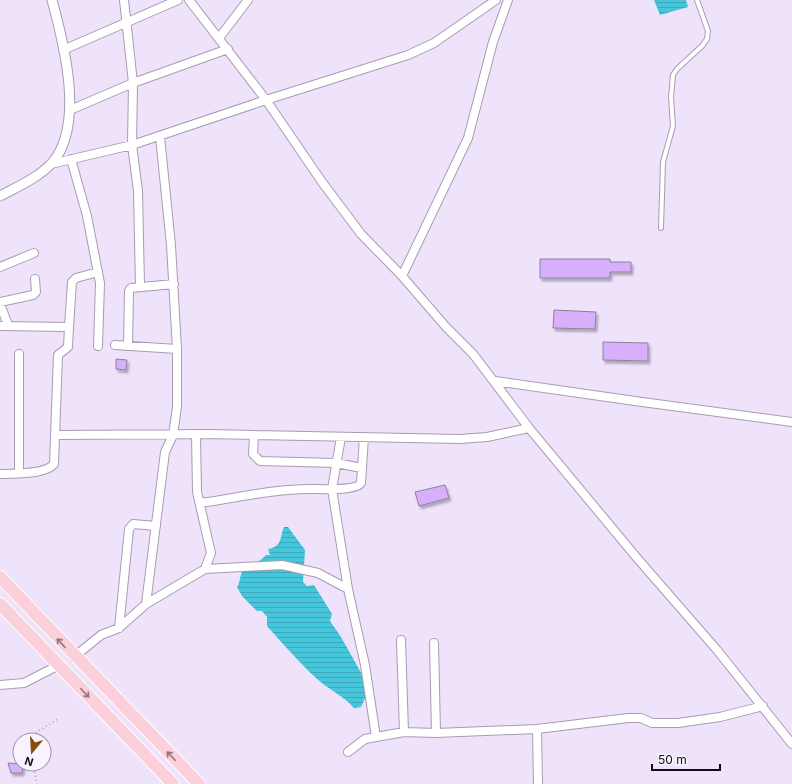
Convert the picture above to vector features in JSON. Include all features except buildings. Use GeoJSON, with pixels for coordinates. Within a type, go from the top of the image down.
{"type":"FeatureCollection","features":[{"type":"Feature","properties":{"kind":"main road"},"geometry":{"type":"LineString","coordinates":[[0,577],[74,656],[199,784]]}},
{"type":"Feature","properties":{"kind":"main road"},"geometry":{"type":"LineString","coordinates":[[0,604],[173,784]]}},
{"type":"Feature","properties":{"kind":"street"},"geometry":{"type":"LineString","coordinates":[[0,196],[39,174],[51,164],[60,152],[70,110],[63,50],[52,0]]}},
{"type":"Feature","properties":{"kind":"street"},"geometry":{"type":"LineString","coordinates":[[124,0],[134,83],[132,146],[138,191],[140,286]]}},
{"type":"Feature","properties":{"kind":"street"},"geometry":{"type":"LineString","coordinates":[[63,50],[178,0]]}},
{"type":"Feature","properties":{"kind":"street"},"geometry":{"type":"LineString","coordinates":[[189,0],[266,100],[322,182],[361,234],[402,276],[495,381],[529,428],[763,706],[792,744]]}},
{"type":"Feature","properties":{"kind":"street"},"geometry":{"type":"LineString","coordinates":[[219,38],[248,0]]}},
{"type":"Feature","properties":{"kind":"street"},"geometry":{"type":"LineString","coordinates":[[51,164],[132,146],[266,100],[408,55],[434,43],[496,0]]}},
{"type":"Feature","properties":{"kind":"street"},"geometry":{"type":"LineString","coordinates":[[402,276],[468,138],[493,42],[508,0]]}},
{"type":"Feature","properties":{"kind":"street"},"geometry":{"type":"LineString","coordinates":[[70,110],[134,83],[228,49]]}},
{"type":"Feature","properties":{"kind":"street"},"geometry":{"type":"LineString","coordinates":[[146,604],[165,452],[173,435],[177,407],[177,349],[174,284],[160,137]]}},
{"type":"Feature","properties":{"kind":"street"},"geometry":{"type":"LineString","coordinates":[[71,159],[87,216],[100,283],[98,346]]}},
{"type":"Feature","properties":{"kind":"street"},"geometry":{"type":"LineString","coordinates":[[0,267],[34,253]]}},
{"type":"Feature","properties":{"kind":"street"},"geometry":{"type":"LineString","coordinates":[[0,474],[42,471],[51,468],[54,464],[58,355],[68,347],[72,282],[76,278],[98,272]]}},
{"type":"Feature","properties":{"kind":"street"},"geometry":{"type":"LineString","coordinates":[[35,279],[36,292],[33,295],[0,303],[4,325],[69,327]]}},
{"type":"Feature","properties":{"kind":"street"},"geometry":{"type":"LineString","coordinates":[[128,346],[129,291],[131,288],[174,284]]}},
{"type":"Feature","properties":{"kind":"street"},"geometry":{"type":"LineString","coordinates":[[116,345],[177,349]]}},
{"type":"Feature","properties":{"kind":"street"},"geometry":{"type":"LineString","coordinates":[[19,354],[19,472]]}},
{"type":"Feature","properties":{"kind":"street"},"geometry":{"type":"LineString","coordinates":[[495,381],[792,422]]}},
{"type":"Feature","properties":{"kind":"street"},"geometry":{"type":"LineString","coordinates":[[56,435],[196,434],[467,439],[487,438],[529,428]]}},
{"type":"Feature","properties":{"kind":"street"},"geometry":{"type":"LineString","coordinates":[[196,434],[197,492],[211,553],[205,569]]}},
{"type":"Feature","properties":{"kind":"street"},"geometry":{"type":"LineString","coordinates":[[254,435],[253,454],[260,461],[336,463],[362,468]]}},
{"type":"Feature","properties":{"kind":"street"},"geometry":{"type":"LineString","coordinates":[[340,437],[332,489],[348,589],[365,665],[376,737]]}},
{"type":"Feature","properties":{"kind":"street"},"geometry":{"type":"LineString","coordinates":[[200,503],[298,489],[332,489],[360,485],[364,437]]}},
{"type":"Feature","properties":{"kind":"street"},"geometry":{"type":"LineString","coordinates":[[119,628],[129,529],[133,524],[156,526]]}},
{"type":"Feature","properties":{"kind":"street"},"geometry":{"type":"LineString","coordinates":[[74,656],[101,635],[119,628],[146,604],[205,569],[282,564],[318,573],[348,589]]}},
{"type":"Feature","properties":{"kind":"street"},"geometry":{"type":"LineString","coordinates":[[401,640],[404,732]]}},
{"type":"Feature","properties":{"kind":"street"},"geometry":{"type":"LineString","coordinates":[[434,643],[436,733]]}},
{"type":"Feature","properties":{"kind":"street"},"geometry":{"type":"LineString","coordinates":[[0,685],[24,683],[59,665]]}},
{"type":"Feature","properties":{"kind":"street"},"geometry":{"type":"LineString","coordinates":[[348,752],[365,739],[404,732],[436,733],[537,729],[628,718],[642,718],[652,723],[678,723],[720,718],[763,706]]}},
{"type":"Feature","properties":{"kind":"street"},"geometry":{"type":"LineString","coordinates":[[537,729],[538,784]]}},
{"type":"Feature","properties":{"kind":"lane"},"geometry":{"type":"LineString","coordinates":[[661,228],[663,162],[673,126],[671,96],[673,76],[677,69],[702,46],[707,39],[708,31],[697,0]]}},
{"type":"Feature","properties":{"kind":"path"},"geometry":{"type":"LineString","coordinates":[[37,732],[58,719]]}},
{"type":"Feature","properties":{"kind":"path"},"geometry":{"type":"LineString","coordinates":[[35,772],[37,784]]}},
{"type":"Feature","properties":{"kind":"water"},"geometry":{"type":"Polygon","coordinates":[[[654,0],[686,0],[688,7],[660,15],[654,0]]]}},
{"type":"Feature","properties":{"kind":"water"},"geometry":{"type":"Polygon","coordinates":[[[284,527],[288,527],[305,550],[303,582],[307,586],[314,585],[332,614],[330,621],[341,637],[364,678],[367,694],[361,707],[354,708],[310,672],[267,626],[267,617],[262,611],[257,611],[242,596],[237,587],[241,573],[244,569],[266,555],[270,555],[268,549],[273,548],[279,543],[284,527]]]}}]}
